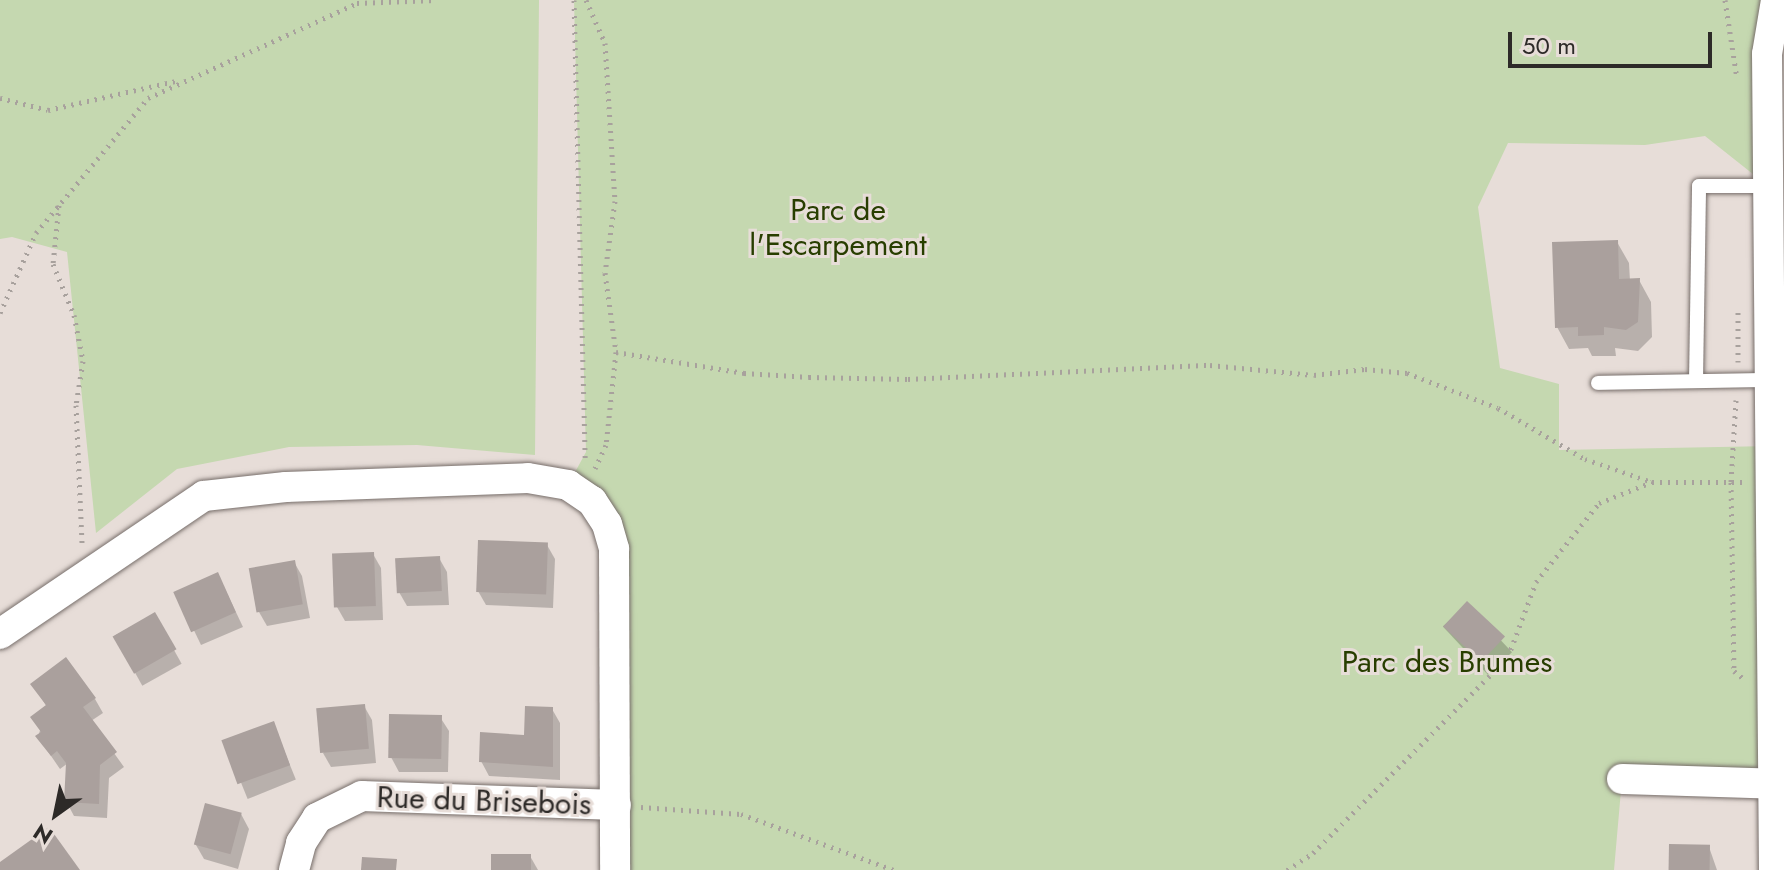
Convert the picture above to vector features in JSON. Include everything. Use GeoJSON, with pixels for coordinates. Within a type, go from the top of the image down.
{"type":"FeatureCollection","features":[{"type":"Feature","properties":{"kind":"street"},"geometry":{"type":"LineString","coordinates":[[1774,870],[1780,784],[1772,482],[1767,54],[1776,0]]}},
{"type":"Feature","properties":{"kind":"street"},"geometry":{"type":"LineString","coordinates":[[0,634],[204,496],[286,487],[528,478],[568,485],[583,496],[607,524],[614,549],[615,870]]}},
{"type":"Feature","properties":{"kind":"street"},"geometry":{"type":"LineString","coordinates":[[1622,779],[1780,784]]}},
{"type":"Feature","properties":{"kind":"street","name":"Rue du Brisebois"},"geometry":{"type":"LineString","coordinates":[[294,870],[301,843],[317,818],[362,796],[616,805]]}},
{"type":"Feature","properties":{"kind":"lane"},"geometry":{"type":"LineString","coordinates":[[1696,381],[1699,186],[1768,186]]}},
{"type":"Feature","properties":{"kind":"lane"},"geometry":{"type":"LineString","coordinates":[[1598,383],[1771,380]]}},
{"type":"Feature","properties":{"kind":"path"},"geometry":{"type":"LineString","coordinates":[[0,313],[36,233],[148,98],[357,3],[436,0]]}},
{"type":"Feature","properties":{"kind":"path"},"geometry":{"type":"LineString","coordinates":[[574,0],[583,496]]}},
{"type":"Feature","properties":{"kind":"path"},"geometry":{"type":"LineString","coordinates":[[583,496],[606,445],[616,352],[605,273],[615,201],[605,43],[586,0]]}},
{"type":"Feature","properties":{"kind":"path"},"geometry":{"type":"LineString","coordinates":[[0,98],[48,110],[196,76]]}},
{"type":"Feature","properties":{"kind":"path"},"geometry":{"type":"LineString","coordinates":[[59,205],[53,264],[74,315],[83,361],[76,405],[86,578]]}},
{"type":"Feature","properties":{"kind":"path"},"geometry":{"type":"LineString","coordinates":[[616,352],[744,373],[809,377],[908,379],[1210,365],[1314,375],[1365,369],[1407,373],[1498,408],[1585,459],[1652,482],[1772,482]]}},
{"type":"Feature","properties":{"kind":"path"},"geometry":{"type":"LineString","coordinates":[[1287,870],[1313,853],[1508,657],[1536,582],[1599,503],[1652,482]]}},
{"type":"Feature","properties":{"kind":"path"},"geometry":{"type":"LineString","coordinates":[[616,805],[741,814],[894,870]]}},
{"type":"Feature","properties":{"kind":"green space"},"geometry":{"type":"Polygon","coordinates":[[[0,0],[539,0],[535,455],[417,445],[289,447],[177,469],[96,533],[67,252],[12,237],[0,239],[0,0]]]}},
{"type":"Feature","properties":{"kind":"green space"},"geometry":{"type":"Polygon","coordinates":[[[574,0],[1776,0],[1768,186],[1705,136],[1645,145],[1508,143],[1478,207],[1500,368],[1559,384],[1559,450],[1772,446],[1776,784],[1622,779],[1614,870],[615,870],[614,549],[568,485],[586,452],[574,0]]]}},
{"type":"Feature","properties":{"kind":"building"},"geometry":{"type":"Polygon","coordinates":[[[1618,240],[1619,279],[1640,278],[1638,322],[1626,330],[1604,327],[1604,335],[1578,336],[1578,327],[1555,328],[1552,242],[1618,240]]]}},
{"type":"Feature","properties":{"kind":"building"},"geometry":{"type":"Polygon","coordinates":[[[478,540],[548,542],[546,594],[476,592],[478,540]]]}},
{"type":"Feature","properties":{"kind":"building"},"geometry":{"type":"Polygon","coordinates":[[[374,552],[376,606],[334,607],[332,553],[374,552]]]}},
{"type":"Feature","properties":{"kind":"building"},"geometry":{"type":"Polygon","coordinates":[[[440,556],[442,591],[397,593],[395,558],[440,556]]]}},
{"type":"Feature","properties":{"kind":"building"},"geometry":{"type":"Polygon","coordinates":[[[295,560],[303,604],[257,612],[249,568],[295,560]]]}},
{"type":"Feature","properties":{"kind":"building"},"geometry":{"type":"Polygon","coordinates":[[[218,572],[236,612],[191,632],[173,592],[218,572]]]}},
{"type":"Feature","properties":{"kind":"building"},"geometry":{"type":"Polygon","coordinates":[[[1467,601],[1505,636],[1481,662],[1443,627],[1467,601]]]}},
{"type":"Feature","properties":{"kind":"building"},"geometry":{"type":"Polygon","coordinates":[[[155,612],[176,649],[134,674],[113,636],[155,612]]]}},
{"type":"Feature","properties":{"kind":"building"},"geometry":{"type":"Polygon","coordinates":[[[66,657],[96,698],[83,707],[117,752],[100,765],[99,804],[64,802],[66,763],[57,751],[51,756],[35,736],[41,732],[30,717],[46,705],[30,684],[66,657]]]}},
{"type":"Feature","properties":{"kind":"building"},"geometry":{"type":"Polygon","coordinates":[[[365,704],[369,749],[320,753],[316,708],[365,704]]]}},
{"type":"Feature","properties":{"kind":"building"},"geometry":{"type":"Polygon","coordinates":[[[525,706],[553,707],[553,767],[479,762],[480,732],[524,735],[525,706]]]}},
{"type":"Feature","properties":{"kind":"building"},"geometry":{"type":"Polygon","coordinates":[[[389,714],[442,715],[441,759],[388,758],[389,714]]]}},
{"type":"Feature","properties":{"kind":"building"},"geometry":{"type":"Polygon","coordinates":[[[274,721],[290,765],[237,784],[221,740],[274,721]]]}},
{"type":"Feature","properties":{"kind":"building"},"geometry":{"type":"Polygon","coordinates":[[[205,803],[242,813],[231,854],[194,845],[205,803]]]}},
{"type":"Feature","properties":{"kind":"building"},"geometry":{"type":"Polygon","coordinates":[[[49,827],[80,870],[0,870],[0,862],[49,827]]]}},
{"type":"Feature","properties":{"kind":"building"},"geometry":{"type":"Polygon","coordinates":[[[1669,844],[1710,845],[1710,870],[1669,870],[1669,844]]]}},
{"type":"Feature","properties":{"kind":"building"},"geometry":{"type":"Polygon","coordinates":[[[491,854],[531,854],[531,870],[491,870],[491,854]]]}},
{"type":"Feature","properties":{"kind":"building"},"geometry":{"type":"Polygon","coordinates":[[[362,857],[397,859],[396,870],[361,870],[362,857]]]}},
{"type":"Feature","properties":{"kind":"park label","name":"Parc de l'Escarpement"},"geometry":{"type":"Point","coordinates":[838,227]}},
{"type":"Feature","properties":{"kind":"park label","name":"Parc des Brumes"},"geometry":{"type":"Point","coordinates":[1447,662]}}]}
